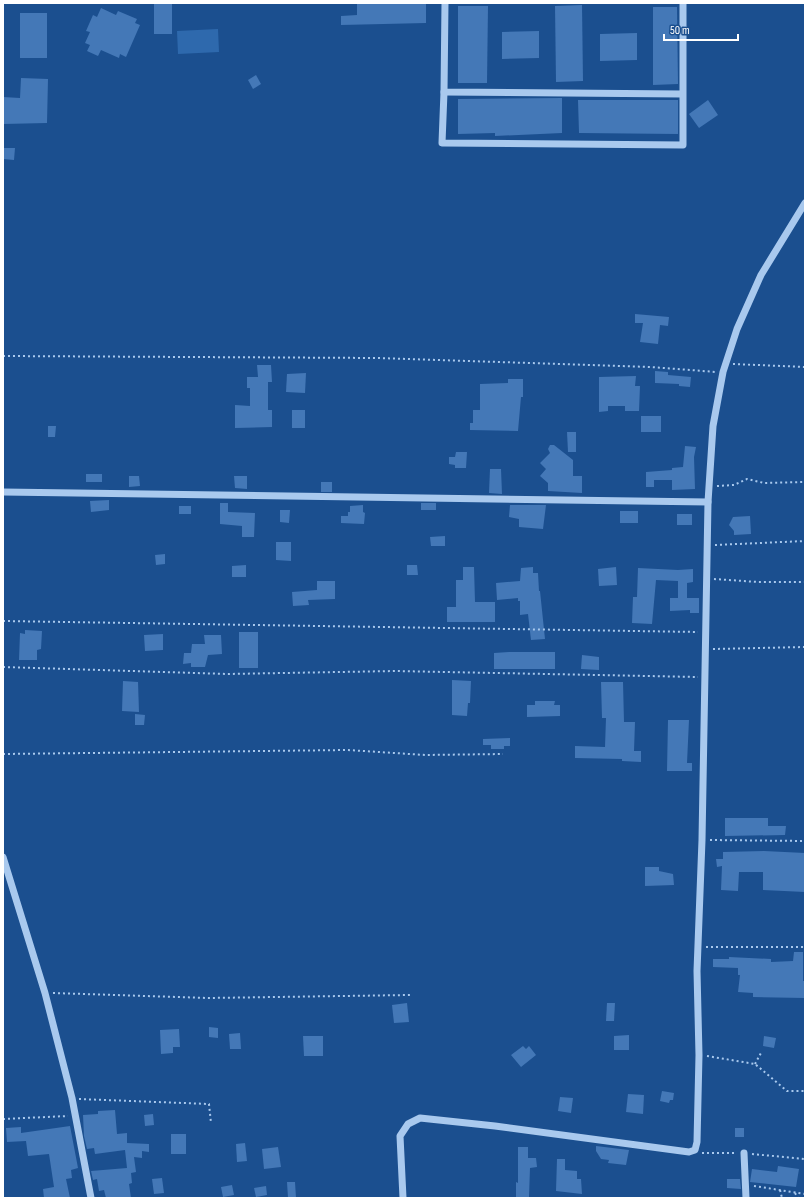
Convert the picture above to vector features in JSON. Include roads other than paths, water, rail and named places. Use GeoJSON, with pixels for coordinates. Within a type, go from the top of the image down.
{"type":"FeatureCollection","features":[{"type":"Feature","properties":{"kind":"street"},"geometry":{"type":"LineString","coordinates":[[445,3],[442,143],[683,145],[683,3]]}},
{"type":"Feature","properties":{"kind":"street"},"geometry":{"type":"LineString","coordinates":[[444,92],[682,94]]}},
{"type":"Feature","properties":{"kind":"street"},"geometry":{"type":"LineString","coordinates":[[403,1198],[400,1136],[408,1124],[420,1118],[495,1126],[689,1152],[695,1150],[698,1142],[697,971],[702,840],[708,502],[713,426],[723,372],[737,329],[760,275],[805,204]]}},
{"type":"Feature","properties":{"kind":"street"},"geometry":{"type":"LineString","coordinates":[[3,492],[708,502]]}},
{"type":"Feature","properties":{"kind":"street"},"geometry":{"type":"LineString","coordinates":[[3,857],[45,993],[72,1098],[74,1116],[91,1198]]}},
{"type":"Feature","properties":{"kind":"street"},"geometry":{"type":"LineString","coordinates":[[744,1153],[747,1185],[746,1198]]}}]}
